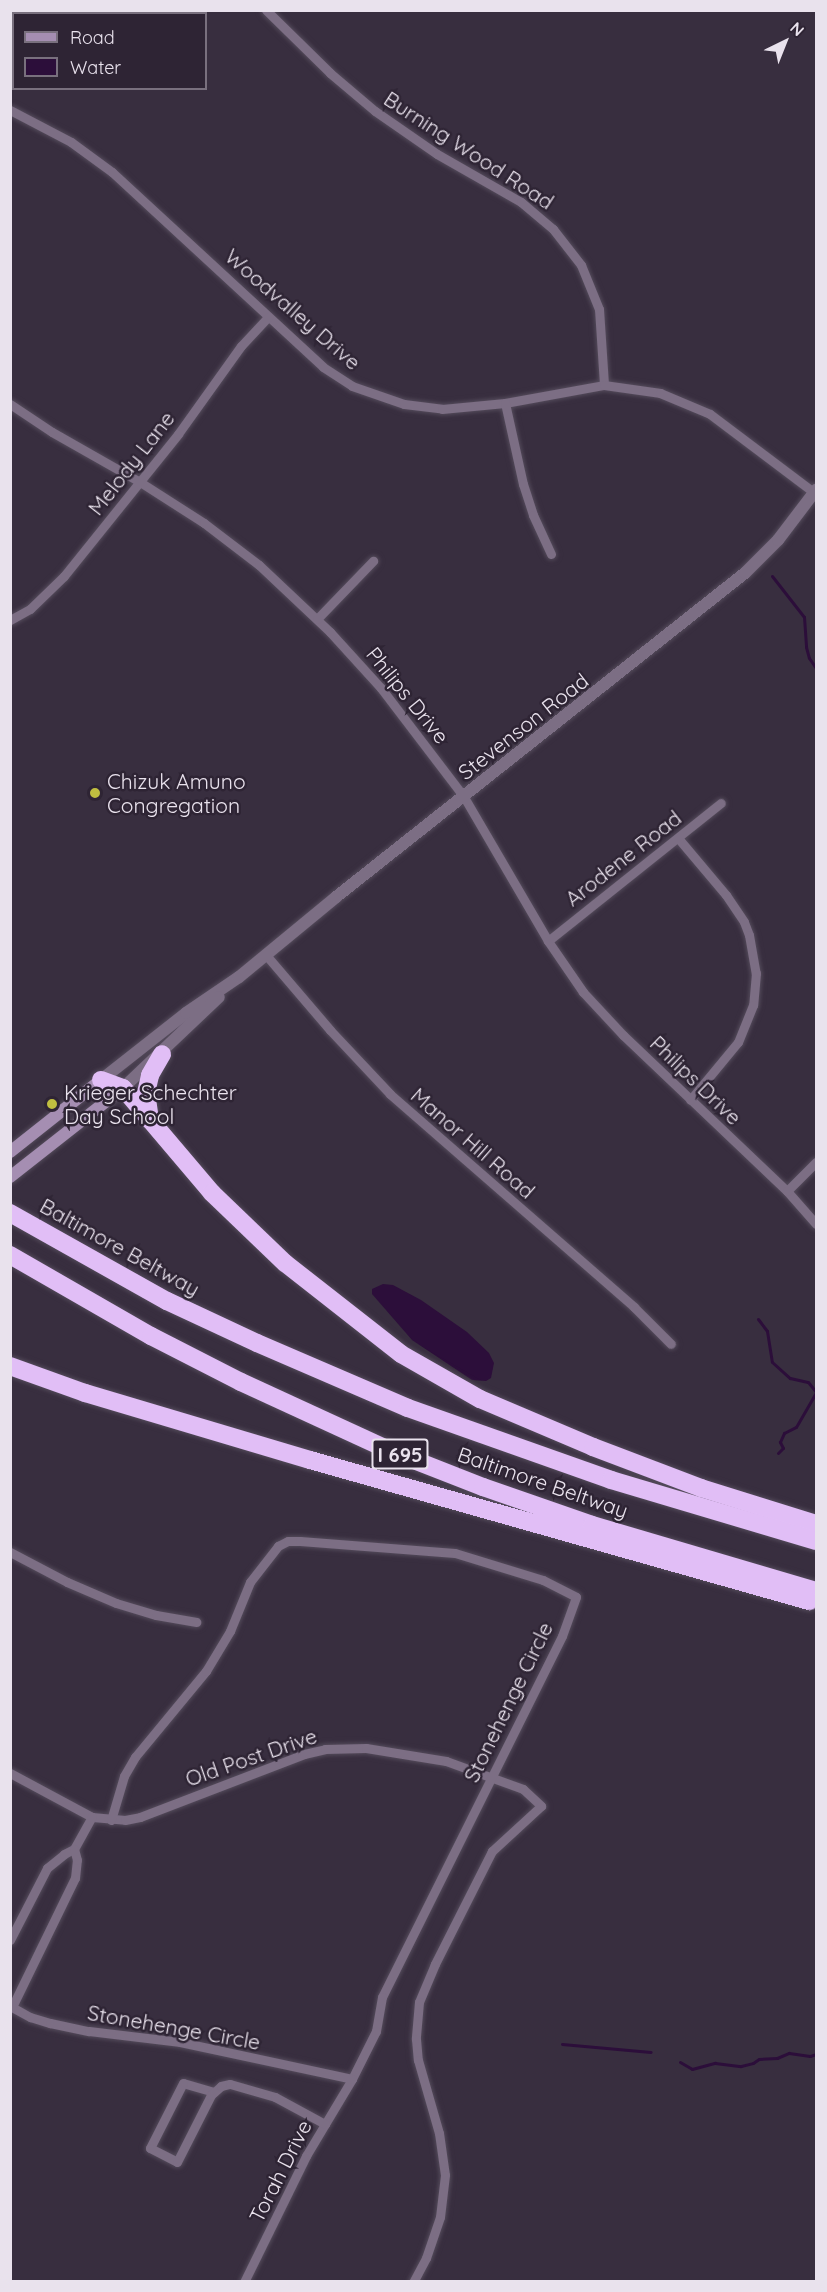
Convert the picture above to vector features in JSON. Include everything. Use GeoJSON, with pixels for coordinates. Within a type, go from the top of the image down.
{"type":"FeatureCollection","features":[{"type":"Feature","properties":{"kind":"highway"},"geometry":{"type":"LineString","coordinates":[[151,1122],[146,1093],[150,1075],[162,1054]]}},
{"type":"Feature","properties":{"kind":"highway"},"geometry":{"type":"LineString","coordinates":[[102,1080],[123,1088],[212,1193],[285,1263],[362,1326],[447,1382],[480,1399],[637,1464],[700,1488],[816,1524]]}},
{"type":"Feature","properties":{"kind":"highway","name":"Baltimore Beltway"},"geometry":{"type":"LineString","coordinates":[[10,1213],[167,1301],[267,1348],[408,1408],[611,1480],[816,1540]]}},
{"type":"Feature","properties":{"kind":"highway","name":"Baltimore Beltway"},"geometry":{"type":"LineString","coordinates":[[10,1255],[152,1336],[241,1382],[391,1451],[483,1487],[591,1525],[816,1591]]}},
{"type":"Feature","properties":{"kind":"highway"},"geometry":{"type":"LineString","coordinates":[[10,1366],[85,1393],[310,1460],[816,1603]]}},
{"type":"Feature","properties":{"kind":"main road","name":"Stevenson Road"},"geometry":{"type":"LineString","coordinates":[[10,1152],[102,1080]]}},
{"type":"Feature","properties":{"kind":"main road","name":"Stevenson Road"},"geometry":{"type":"LineString","coordinates":[[10,1177],[123,1088]]}},
{"type":"Feature","properties":{"kind":"street","name":"Burning Wood Road"},"geometry":{"type":"LineString","coordinates":[[266,10],[330,73],[375,111],[437,154],[521,202],[561,237],[581,265],[599,309],[604,385]]}},
{"type":"Feature","properties":{"kind":"street","name":"Woodvalley Drive"},"geometry":{"type":"LineString","coordinates":[[10,110],[46,127],[99,161],[268,317],[338,378],[377,397],[421,408],[442,409],[505,402],[604,385],[660,393],[693,405],[726,425],[816,493]]}},
{"type":"Feature","properties":{"kind":"street","name":"Melody Lane"},"geometry":{"type":"LineString","coordinates":[[10,620],[30,609],[64,576],[178,434],[225,366],[268,317]]}},
{"type":"Feature","properties":{"kind":"street"},"geometry":{"type":"LineString","coordinates":[[505,402],[523,484],[533,515],[551,554]]}},
{"type":"Feature","properties":{"kind":"street","name":"Philips Drive"},"geometry":{"type":"LineString","coordinates":[[10,404],[76,447],[140,482],[226,539],[317,619],[381,688],[464,797],[548,941],[570,975],[602,1014],[787,1191],[816,1224]]}},
{"type":"Feature","properties":{"kind":"street","name":"Stevenson Road"},"geometry":{"type":"LineString","coordinates":[[102,1080],[186,1013],[239,977],[762,558],[816,493]]}},
{"type":"Feature","properties":{"kind":"street"},"geometry":{"type":"LineString","coordinates":[[317,619],[373,561]]}},
{"type":"Feature","properties":{"kind":"street","name":"Arodene Road"},"geometry":{"type":"LineString","coordinates":[[548,941],[721,803]]}},
{"type":"Feature","properties":{"kind":"street"},"geometry":{"type":"LineString","coordinates":[[678,838],[726,895],[744,922],[754,952],[756,973],[753,1005],[738,1041],[690,1100]]}},
{"type":"Feature","properties":{"kind":"street","name":"Manor Hill Road"},"geometry":{"type":"LineString","coordinates":[[266,955],[358,1062],[390,1094],[634,1307],[671,1344]]}},
{"type":"Feature","properties":{"kind":"street","name":"Stevenson Road"},"geometry":{"type":"LineString","coordinates":[[123,1088],[162,1054],[239,977]]}},
{"type":"Feature","properties":{"kind":"street"},"geometry":{"type":"LineString","coordinates":[[787,1191],[816,1162]]}},
{"type":"Feature","properties":{"kind":"street","name":"Stonehenge Circle"},"geometry":{"type":"LineString","coordinates":[[74,1849],[78,1868],[75,1878],[11,2006],[30,2017],[60,2025],[180,2042],[352,2079],[376,2031],[382,1997],[562,1636],[576,1597],[543,1580],[454,1553],[388,1546],[288,1541],[278,1546],[258,1568],[242,1598],[221,1649],[196,1684],[154,1731],[135,1757],[123,1776],[111,1820]]}},
{"type":"Feature","properties":{"kind":"street"},"geometry":{"type":"LineString","coordinates":[[10,1551],[67,1582],[116,1603],[156,1615],[196,1622]]}},
{"type":"Feature","properties":{"kind":"street","name":"Old Post Drive"},"geometry":{"type":"LineString","coordinates":[[10,1773],[92,1817],[111,1820],[140,1817],[281,1762],[325,1749],[366,1748],[408,1753],[446,1761],[492,1776],[523,1789],[541,1806],[492,1851],[435,1964],[420,2002],[417,2030],[418,2060],[439,2133],[445,2175],[440,2217],[426,2258],[413,2282]]}},
{"type":"Feature","properties":{"kind":"street"},"geometry":{"type":"LineString","coordinates":[[10,1940],[47,1868],[58,1858],[74,1849],[92,1817]]}},
{"type":"Feature","properties":{"kind":"street","name":"Torah Drive"},"geometry":{"type":"LineString","coordinates":[[244,2282],[324,2124],[352,2079]]}},
{"type":"Feature","properties":{"kind":"street"},"geometry":{"type":"LineString","coordinates":[[214,2092],[183,2083],[150,2148],[177,2162],[214,2092],[230,2084],[275,2097],[324,2124]]}},
{"type":"Feature","properties":{"kind":"water"},"geometry":{"type":"Polygon","coordinates":[[[383,1284],[393,1285],[421,1300],[467,1332],[489,1353],[494,1363],[491,1378],[486,1381],[472,1380],[412,1340],[372,1294],[372,1289],[383,1284]]]}},
{"type":"Feature","properties":{"kind":"waterway"},"geometry":{"type":"LineString","coordinates":[[772,576],[804,617],[806,647],[809,658],[816,668]]}},
{"type":"Feature","properties":{"kind":"waterway"},"geometry":{"type":"LineString","coordinates":[[758,1319],[767,1331],[772,1362],[790,1378],[808,1382],[816,1392]]}},
{"type":"Feature","properties":{"kind":"waterway"},"geometry":{"type":"LineString","coordinates":[[778,1453],[783,1448],[780,1442],[784,1433],[796,1427],[816,1393]]}},
{"type":"Feature","properties":{"kind":"waterway"},"geometry":{"type":"LineString","coordinates":[[562,2044],[651,2052]]}},
{"type":"Feature","properties":{"kind":"waterway"},"geometry":{"type":"LineString","coordinates":[[680,2062],[692,2069],[715,2063],[741,2066],[759,2059],[777,2058],[789,2053],[810,2056],[816,2054]]}},
{"type":"Feature","properties":{"kind":"place","name":"Chizuk Amuno Congregation"},"geometry":{"type":"Point","coordinates":[95,793]}},
{"type":"Feature","properties":{"kind":"place","name":"Krieger Schechter Day School"},"geometry":{"type":"Point","coordinates":[52,1104]}}]}
